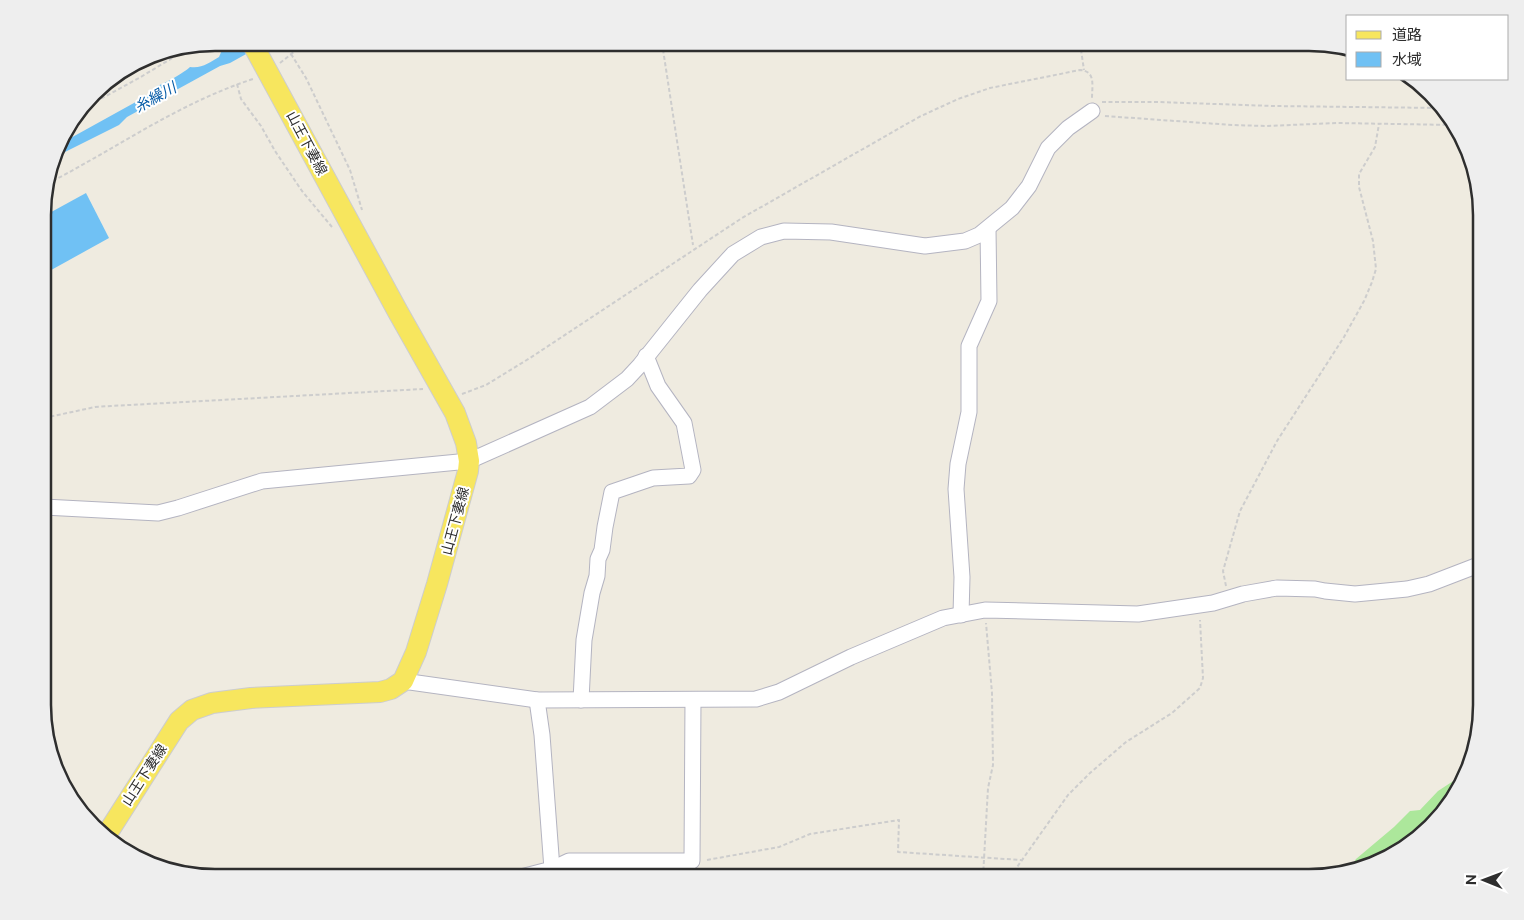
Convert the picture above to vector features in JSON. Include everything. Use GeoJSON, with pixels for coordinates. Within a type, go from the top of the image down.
{"type":"FeatureCollection","features":[{"type":"Feature","properties":{"kind":"main road","name":"山王下妻線"},"geometry":{"type":"LineString","coordinates":[[109,830],[179,721],[192,710],[212,703],[251,698],[380,692],[391,689],[403,681],[416,652],[438,584],[462,498],[470,461],[461,428],[258,52]]}},
{"type":"Feature","properties":{"kind":"street"},"geometry":{"type":"LineString","coordinates":[[51,507],[158,512],[178,508],[262,481],[470,461],[590,407],[626,379],[640,365],[700,290],[733,254],[761,237],[784,231],[831,232],[925,246],[965,241],[979,235],[1012,208],[1029,186],[1048,148],[1092,106]]}},
{"type":"Feature","properties":{"kind":"street"},"geometry":{"type":"LineString","coordinates":[[961,615],[962,577],[956,489],[958,464],[969,412],[969,346],[989,301],[988,229]]}},
{"type":"Feature","properties":{"kind":"street"},"geometry":{"type":"LineString","coordinates":[[581,700],[584,640],[612,492],[653,478],[688,476],[693,470],[684,423],[658,386],[646,356]]}},
{"type":"Feature","properties":{"kind":"street"},"geometry":{"type":"LineString","coordinates":[[403,681],[537,700],[756,699],[779,692],[851,657],[943,618],[985,610],[1138,614],[1200,605],[1277,588],[1314,589],[1355,594],[1407,589],[1429,584],[1472,567]]}},
{"type":"Feature","properties":{"kind":"street"},"geometry":{"type":"LineString","coordinates":[[537,700],[542,735],[552,869]]}},
{"type":"Feature","properties":{"kind":"street"},"geometry":{"type":"LineString","coordinates":[[553,869],[569,861],[692,861],[693,700]]}},
{"type":"Feature","properties":{"kind":"path"},"geometry":{"type":"LineString","coordinates":[[1081,51],[1084,70]]}},
{"type":"Feature","properties":{"kind":"path"},"geometry":{"type":"LineString","coordinates":[[56,179],[198,100],[237,84],[293,52]]}},
{"type":"Feature","properties":{"kind":"path"},"geometry":{"type":"LineString","coordinates":[[663,52],[693,246]]}},
{"type":"Feature","properties":{"kind":"path"},"geometry":{"type":"LineString","coordinates":[[291,54],[306,78],[350,170],[364,214]]}},
{"type":"Feature","properties":{"kind":"path"},"geometry":{"type":"LineString","coordinates":[[99,100],[175,56]]}},
{"type":"Feature","properties":{"kind":"path"},"geometry":{"type":"LineString","coordinates":[[51,416],[95,407],[111,406],[442,392],[462,394],[486,385],[742,218],[919,117],[949,103],[990,88],[1084,70],[1090,73],[1091,76],[1092,106],[1096,114],[1105,116],[1232,126],[1337,123],[1446,125]]}},
{"type":"Feature","properties":{"kind":"path"},"geometry":{"type":"LineString","coordinates":[[237,84],[241,99],[261,126],[275,151],[302,191],[336,232]]}},
{"type":"Feature","properties":{"kind":"path"},"geometry":{"type":"LineString","coordinates":[[1092,106],[1158,102],[1265,106],[1433,108]]}},
{"type":"Feature","properties":{"kind":"path"},"geometry":{"type":"LineString","coordinates":[[1229,598],[1223,571],[1240,511],[1277,441],[1344,337],[1372,282],[1376,269],[1373,241],[1359,188],[1359,174],[1376,147],[1379,124]]}},
{"type":"Feature","properties":{"kind":"path"},"geometry":{"type":"LineString","coordinates":[[1016,868],[1068,796],[1090,773],[1126,742],[1172,713],[1200,688],[1203,678],[1200,605]]}},
{"type":"Feature","properties":{"kind":"path"},"geometry":{"type":"LineString","coordinates":[[983,868],[988,788],[993,765],[992,693],[985,610]]}},
{"type":"Feature","properties":{"kind":"path"},"geometry":{"type":"LineString","coordinates":[[692,861],[779,848],[810,834],[899,820],[898,852],[1021,860]]}},
{"type":"Feature","properties":{"kind":"green space"},"geometry":{"type":"Polygon","coordinates":[[[1454,780],[1439,805],[1409,835],[1391,847],[1354,862],[1410,811],[1420,810],[1438,791],[1454,780]]]}},
{"type":"Feature","properties":{"kind":"water","name":"糸繰川"},"geometry":{"type":"Polygon","coordinates":[[[221,52],[250,52],[230,63],[220,66],[127,117],[119,125],[64,153],[71,138],[152,93],[157,86],[174,78],[190,67],[202,66],[219,57],[221,52]]]}},
{"type":"Feature","properties":{"kind":"water"},"geometry":{"type":"Polygon","coordinates":[[[86,193],[109,238],[51,270],[51,212],[86,193]]]}}]}
